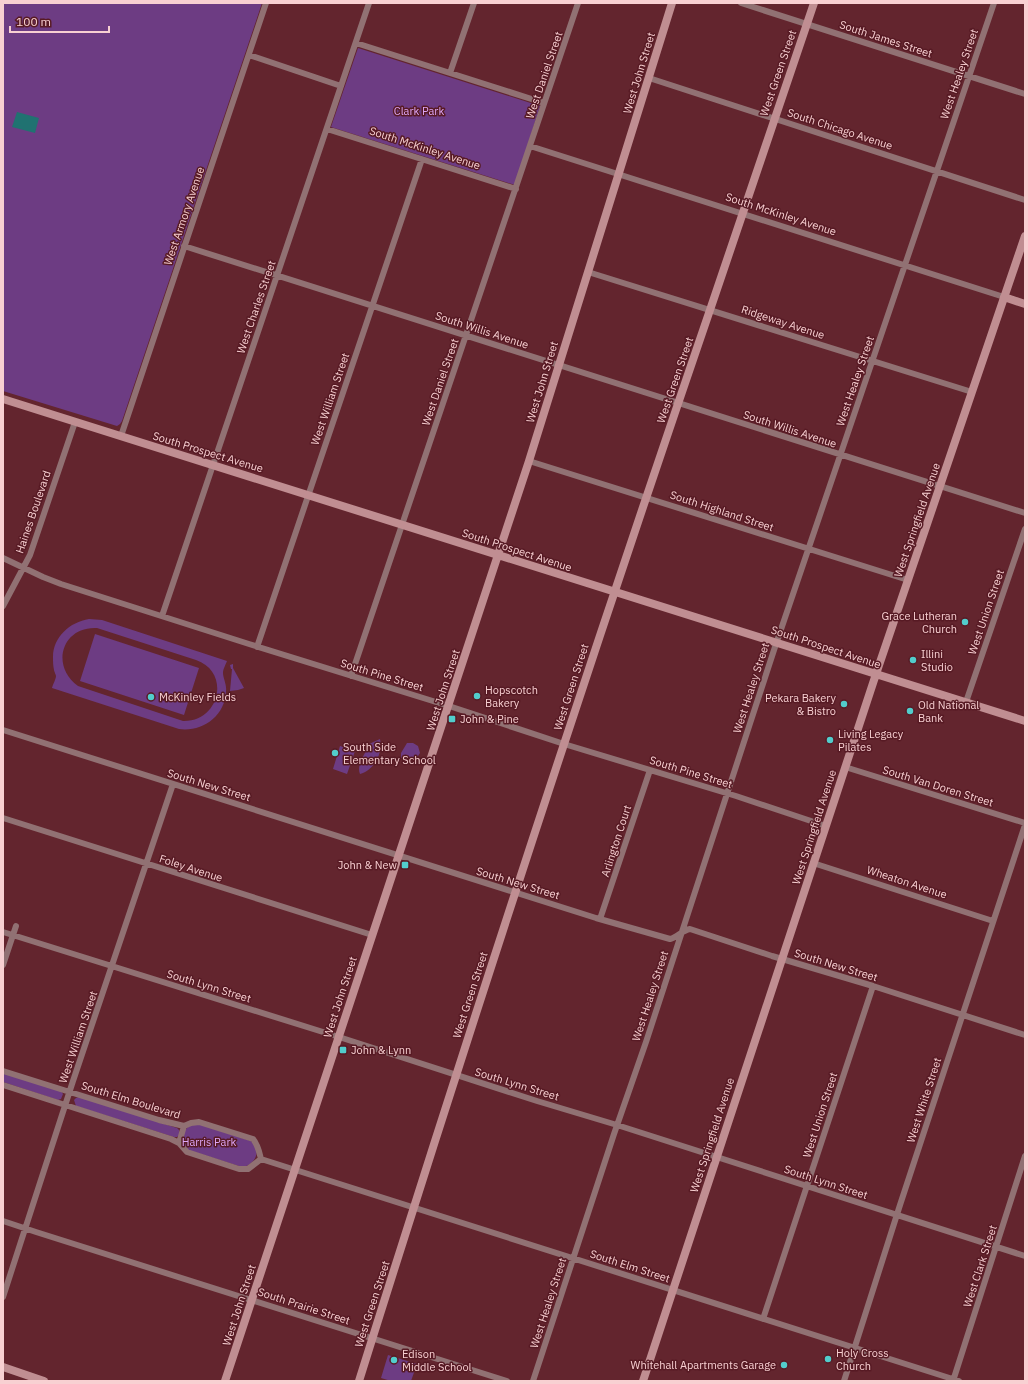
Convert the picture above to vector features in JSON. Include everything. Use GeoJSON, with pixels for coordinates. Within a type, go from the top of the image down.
{"type":"FeatureCollection","features":[{"type":"Feature","properties":{"kind":"street","name":"West Armory Avenue"},"geometry":{"type":"LineString","coordinates":[[121,436],[266,3]]}},
{"type":"Feature","properties":{"kind":"street","name":"West Charles Street"},"geometry":{"type":"LineString","coordinates":[[162,616],[369,3]]}},
{"type":"Feature","properties":{"kind":"street"},"geometry":{"type":"LineString","coordinates":[[450,73],[474,3]]}},
{"type":"Feature","properties":{"kind":"street","name":"West Daniel Street"},"geometry":{"type":"LineString","coordinates":[[351,676],[578,3]]}},
{"type":"Feature","properties":{"kind":"street","name":"West John Street"},"geometry":{"type":"LineString","coordinates":[[225,1381],[499,555],[672,3]]}},
{"type":"Feature","properties":{"kind":"street","name":"South James Street"},"geometry":{"type":"LineString","coordinates":[[741,3],[1025,94]]}},
{"type":"Feature","properties":{"kind":"street","name":"West Green Street"},"geometry":{"type":"LineString","coordinates":[[359,1381],[515,893],[614,592],[814,3]]}},
{"type":"Feature","properties":{"kind":"street","name":"West Healey Street"},"geometry":{"type":"LineString","coordinates":[[534,1381],[573,1258],[808,549],[994,3]]}},
{"type":"Feature","properties":{"kind":"street"},"geometry":{"type":"LineString","coordinates":[[356,44],[544,103]]}},
{"type":"Feature","properties":{"kind":"street"},"geometry":{"type":"LineString","coordinates":[[249,55],[341,86]]}},
{"type":"Feature","properties":{"kind":"street","name":"South Chicago Avenue"},"geometry":{"type":"LineString","coordinates":[[649,78],[1025,200]]}},
{"type":"Feature","properties":{"kind":"street","name":"South McKinley Avenue"},"geometry":{"type":"LineString","coordinates":[[327,129],[516,189]]}},
{"type":"Feature","properties":{"kind":"street","name":"South McKinley Avenue"},"geometry":{"type":"LineString","coordinates":[[530,146],[1025,304]]}},
{"type":"Feature","properties":{"kind":"street","name":"West William Street"},"geometry":{"type":"LineString","coordinates":[[257,647],[422,159]]}},
{"type":"Feature","properties":{"kind":"street","name":"West Springfield Avenue"},"geometry":{"type":"LineString","coordinates":[[643,1381],[876,674],[1025,236]]}},
{"type":"Feature","properties":{"kind":"street","name":"South Willis Avenue"},"geometry":{"type":"LineString","coordinates":[[184,246],[1025,513]]}},
{"type":"Feature","properties":{"kind":"street","name":"Ridgeway Avenue"},"geometry":{"type":"LineString","coordinates":[[588,272],[972,392]]}},
{"type":"Feature","properties":{"kind":"street","name":"South Prospect Avenue"},"geometry":{"type":"LineString","coordinates":[[3,399],[1025,721]]}},
{"type":"Feature","properties":{"kind":"street","name":"Haines Boulevard"},"geometry":{"type":"LineString","coordinates":[[3,606],[30,555],[75,422]]}},
{"type":"Feature","properties":{"kind":"street","name":"South Highland Street"},"geometry":{"type":"LineString","coordinates":[[529,461],[908,580]]}},
{"type":"Feature","properties":{"kind":"street","name":"West Union Street"},"geometry":{"type":"LineString","coordinates":[[966,702],[1025,529]]}},
{"type":"Feature","properties":{"kind":"street","name":"South Pine Street"},"geometry":{"type":"LineString","coordinates":[[3,558],[50,580],[257,647],[449,706],[564,744],[826,826]]}},
{"type":"Feature","properties":{"kind":"street","name":"South New Street"},"geometry":{"type":"LineString","coordinates":[[3,730],[600,919],[670,939],[681,934],[687,929],[690,929],[1025,1035]]}},
{"type":"Feature","properties":{"kind":"street","name":"South Van Doren Street"},"geometry":{"type":"LineString","coordinates":[[845,767],[1025,824]]}},
{"type":"Feature","properties":{"kind":"street","name":"Arlington Court"},"geometry":{"type":"LineString","coordinates":[[600,919],[650,770]]}},
{"type":"Feature","properties":{"kind":"street","name":"West William Street"},"geometry":{"type":"LineString","coordinates":[[3,1297],[173,784]]}},
{"type":"Feature","properties":{"kind":"street","name":"Foley Avenue"},"geometry":{"type":"LineString","coordinates":[[3,818],[372,936]]}},
{"type":"Feature","properties":{"kind":"street","name":"West White Street"},"geometry":{"type":"LineString","coordinates":[[844,1381],[1025,824]]}},
{"type":"Feature","properties":{"kind":"street","name":"Wheaton Avenue"},"geometry":{"type":"LineString","coordinates":[[813,863],[993,921]]}},
{"type":"Feature","properties":{"kind":"street"},"geometry":{"type":"LineString","coordinates":[[3,965],[16,926]]}},
{"type":"Feature","properties":{"kind":"street","name":"South Lynn Street"},"geometry":{"type":"LineString","coordinates":[[3,932],[339,1037],[456,1076],[618,1125],[716,1158],[1025,1256]]}},
{"type":"Feature","properties":{"kind":"street","name":"West Union Street"},"geometry":{"type":"LineString","coordinates":[[764,1319],[873,986]]}},
{"type":"Feature","properties":{"kind":"street","name":"South Elm Boulevard"},"geometry":{"type":"LineString","coordinates":[[3,1071],[158,1120],[184,1126],[199,1122],[248,1137],[256,1143],[261,1159]]}},
{"type":"Feature","properties":{"kind":"street"},"geometry":{"type":"LineString","coordinates":[[3,1085],[179,1143],[187,1152],[239,1169],[248,1168],[261,1159],[296,1170]]}},
{"type":"Feature","properties":{"kind":"street","name":"South Elm Boulevard"},"geometry":{"type":"LineString","coordinates":[[179,1143],[184,1126]]}},
{"type":"Feature","properties":{"kind":"street","name":"West Clark Street"},"geometry":{"type":"LineString","coordinates":[[956,1380],[1025,1156]]}},
{"type":"Feature","properties":{"kind":"street","name":"South Elm Street"},"geometry":{"type":"LineString","coordinates":[[296,1170],[956,1380]]}},
{"type":"Feature","properties":{"kind":"street","name":"South Prairie Street"},"geometry":{"type":"LineString","coordinates":[[3,1221],[507,1381]]}},
{"type":"Feature","properties":{"kind":"street"},"geometry":{"type":"LineString","coordinates":[[3,1367],[44,1381]]}},
{"type":"Feature","properties":{"kind":"green space"},"geometry":{"type":"Polygon","coordinates":[[[3,3],[262,3],[122,421],[117,426],[3,391],[3,3]]]}},
{"type":"Feature","properties":{"kind":"green space","name":"Clark Park"},"geometry":{"type":"Polygon","coordinates":[[[358,48],[540,106],[515,185],[331,127],[358,48]]]}},
{"type":"Feature","properties":{"kind":"green space"},"geometry":{"type":"Polygon","coordinates":[[[89,619],[102,620],[227,661],[223,671],[226,689],[225,700],[217,715],[211,721],[196,728],[179,729],[52,688],[56,679],[53,659],[56,643],[59,637],[69,627],[89,619]],[[97,628],[85,629],[75,633],[68,640],[62,658],[64,668],[69,678],[78,686],[183,721],[196,719],[206,714],[213,705],[216,695],[217,685],[214,675],[207,666],[196,660],[97,628]]]}},
{"type":"Feature","properties":{"kind":"green space"},"geometry":{"type":"Polygon","coordinates":[[[95,634],[199,668],[184,715],[80,681],[95,634]]]}},
{"type":"Feature","properties":{"kind":"green space"},"geometry":{"type":"Polygon","coordinates":[[[233,664],[233,668],[244,688],[230,691],[232,669],[230,665],[233,664]]]}},
{"type":"Feature","properties":{"kind":"green space"},"geometry":{"type":"Polygon","coordinates":[[[380,739],[381,745],[379,756],[369,769],[360,774],[360,763],[369,744],[380,739]]]}},
{"type":"Feature","properties":{"kind":"green space"},"geometry":{"type":"Polygon","coordinates":[[[407,743],[413,743],[418,746],[420,753],[416,759],[401,758],[401,753],[407,743]]]}},
{"type":"Feature","properties":{"kind":"green space"},"geometry":{"type":"Polygon","coordinates":[[[340,746],[355,751],[347,774],[333,769],[340,746]]]}},
{"type":"Feature","properties":{"kind":"green space"},"geometry":{"type":"Polygon","coordinates":[[[3,1072],[61,1091],[63,1094],[61,1099],[58,1100],[3,1082],[3,1072]]]}},
{"type":"Feature","properties":{"kind":"green space","name":"Harris Park"},"geometry":{"type":"Polygon","coordinates":[[[79,1097],[177,1128],[180,1134],[177,1137],[174,1137],[76,1106],[74,1100],[79,1097]]]}},
{"type":"Feature","properties":{"kind":"green space","name":"Harris Park"},"geometry":{"type":"Polygon","coordinates":[[[199,1124],[251,1141],[257,1152],[255,1158],[251,1163],[242,1167],[188,1150],[183,1140],[184,1132],[192,1125],[199,1124]]]}},
{"type":"Feature","properties":{"kind":"green space"},"geometry":{"type":"Polygon","coordinates":[[[388,1355],[417,1364],[411,1381],[391,1381],[381,1378],[388,1355]]]}},
{"type":"Feature","properties":{"kind":"water"},"geometry":{"type":"Polygon","coordinates":[[[17,112],[39,118],[35,133],[12,127],[17,112]]]}},
{"type":"Feature","properties":{"kind":"place","name":"Grace Lutheran Church"},"geometry":{"type":"Point","coordinates":[965,622]}},
{"type":"Feature","properties":{"kind":"place","name":"Illini Studio"},"geometry":{"type":"Point","coordinates":[913,660]}},
{"type":"Feature","properties":{"kind":"place","name":"Hopscotch Bakery"},"geometry":{"type":"Point","coordinates":[477,696]}},
{"type":"Feature","properties":{"kind":"place","name":"McKinley Fields"},"geometry":{"type":"Point","coordinates":[151,697]}},
{"type":"Feature","properties":{"kind":"place","name":"Pekara Bakery & Bistro"},"geometry":{"type":"Point","coordinates":[844,704]}},
{"type":"Feature","properties":{"kind":"place","name":"Old National Bank"},"geometry":{"type":"Point","coordinates":[910,711]}},
{"type":"Feature","properties":{"kind":"place","name":"John & Pine"},"geometry":{"type":"Point","coordinates":[452,719]}},
{"type":"Feature","properties":{"kind":"place","name":"Living Legacy Pilates"},"geometry":{"type":"Point","coordinates":[830,740]}},
{"type":"Feature","properties":{"kind":"place","name":"South Side Elementary School"},"geometry":{"type":"Point","coordinates":[335,753]}},
{"type":"Feature","properties":{"kind":"place","name":"John & New"},"geometry":{"type":"Point","coordinates":[405,865]}},
{"type":"Feature","properties":{"kind":"place","name":"John & Lynn"},"geometry":{"type":"Point","coordinates":[343,1050]}},
{"type":"Feature","properties":{"kind":"place","name":"Holy Cross Church"},"geometry":{"type":"Point","coordinates":[828,1359]}},
{"type":"Feature","properties":{"kind":"place","name":"Edison Middle School"},"geometry":{"type":"Point","coordinates":[394,1360]}},
{"type":"Feature","properties":{"kind":"place","name":"Whitehall Apartments Garage"},"geometry":{"type":"Point","coordinates":[784,1365]}}]}
